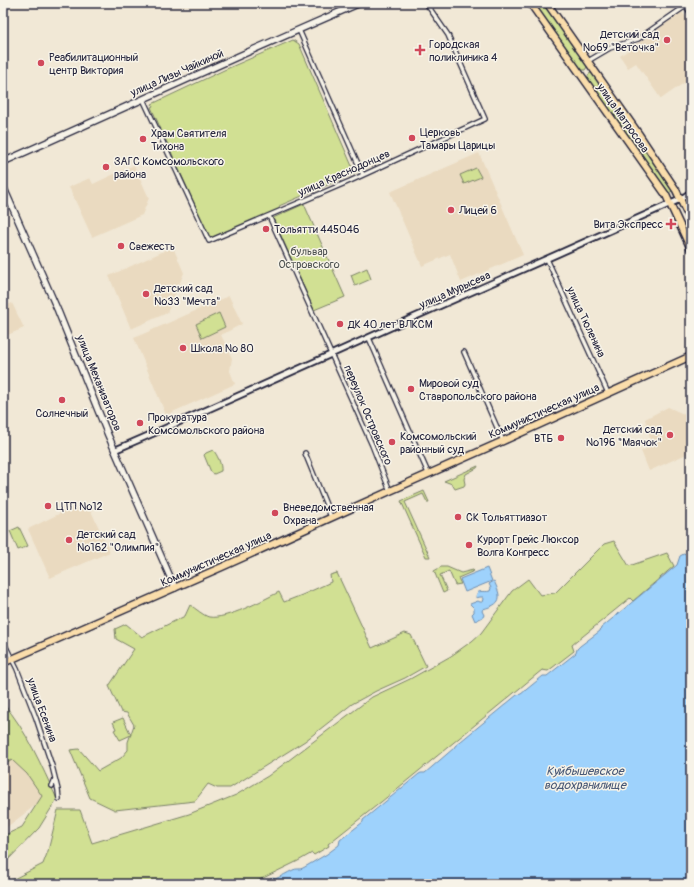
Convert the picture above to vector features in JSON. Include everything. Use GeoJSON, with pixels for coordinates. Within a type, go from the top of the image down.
{"type":"FeatureCollection","features":[{"type":"Feature","properties":{"kind":"main road","name":"улица Лизы Чайкиной"},"geometry":{"type":"LineString","coordinates":[[3,162],[360,3]]}},
{"type":"Feature","properties":{"kind":"main road","name":"улица Матросова"},"geometry":{"type":"LineString","coordinates":[[530,3],[663,192],[691,249]]}},
{"type":"Feature","properties":{"kind":"main road","name":"улица Матросова"},"geometry":{"type":"LineString","coordinates":[[547,3],[676,190],[691,222]]}},
{"type":"Feature","properties":{"kind":"main road"},"geometry":{"type":"LineString","coordinates":[[582,76],[593,69]]}},
{"type":"Feature","properties":{"kind":"main road","name":"улица Механизаторов"},"geometry":{"type":"LineString","coordinates":[[3,186],[58,311],[115,450],[175,588]]}},
{"type":"Feature","properties":{"kind":"main road","name":"Коммунистическая улица"},"geometry":{"type":"LineString","coordinates":[[3,663],[175,588],[691,356]]}},
{"type":"Feature","properties":{"kind":"street","name":"улица Краснодонцев"},"geometry":{"type":"LineString","coordinates":[[143,99],[209,241],[363,175],[485,119],[448,35],[426,3]]}},
{"type":"Feature","properties":{"kind":"street"},"geometry":{"type":"LineString","coordinates":[[588,61],[610,48],[638,39],[690,3]]}},
{"type":"Feature","properties":{"kind":"street"},"geometry":{"type":"LineString","coordinates":[[686,6],[691,14]]}},
{"type":"Feature","properties":{"kind":"street"},"geometry":{"type":"LineString","coordinates":[[299,30],[363,175]]}},
{"type":"Feature","properties":{"kind":"street","name":"улица Мурысева"},"geometry":{"type":"LineString","coordinates":[[115,450],[670,204],[691,192]]}},
{"type":"Feature","properties":{"kind":"street","name":"переулок Островского"},"geometry":{"type":"LineString","coordinates":[[269,216],[372,445],[390,491]]}},
{"type":"Feature","properties":{"kind":"street","name":"улица Тюленина"},"geometry":{"type":"LineString","coordinates":[[547,259],[608,393]]}},
{"type":"Feature","properties":{"kind":"street"},"geometry":{"type":"LineString","coordinates":[[369,338],[428,473]]}},
{"type":"Feature","properties":{"kind":"street"},"geometry":{"type":"LineString","coordinates":[[464,352],[503,441]]}},
{"type":"Feature","properties":{"kind":"street"},"geometry":{"type":"LineString","coordinates":[[305,453],[331,517]]}},
{"type":"Feature","properties":{"kind":"street","name":"улица Есенина"},"geometry":{"type":"LineString","coordinates":[[3,641],[17,669],[36,718],[52,766],[59,799]]}},
{"type":"Feature","properties":{"kind":"street"},"geometry":{"type":"LineString","coordinates":[[52,786],[55,778]]}},
{"type":"Feature","properties":{"kind":"shaded area","name":"Детский сад №69 \"Веточка\""},"geometry":{"type":"Polygon","coordinates":[[[682,12],[691,25],[691,78],[661,99],[636,63],[628,68],[620,56],[682,12]]]}},
{"type":"Feature","properties":{"kind":"shaded area","name":"Лицей 6"},"geometry":{"type":"Polygon","coordinates":[[[479,153],[523,255],[461,282],[450,254],[422,266],[390,192],[479,153]]]}},
{"type":"Feature","properties":{"kind":"shaded area"},"geometry":{"type":"Polygon","coordinates":[[[134,165],[149,198],[142,215],[92,237],[69,187],[90,178],[93,184],[134,165]]]}},
{"type":"Feature","properties":{"kind":"shaded area","name":"Детский сад №33 \"Мечта\""},"geometry":{"type":"Polygon","coordinates":[[[173,247],[184,273],[167,313],[131,329],[109,276],[173,247]]]}},
{"type":"Feature","properties":{"kind":"shaded area","name":"Школа № 80"},"geometry":{"type":"Polygon","coordinates":[[[229,296],[242,324],[221,335],[232,358],[230,371],[235,384],[166,415],[134,338],[229,296]]]}},
{"type":"Feature","properties":{"kind":"shaded area"},"geometry":{"type":"Polygon","coordinates":[[[3,302],[6,306],[12,303],[24,328],[3,337],[3,302]]]}},
{"type":"Feature","properties":{"kind":"shaded area","name":"Детский сад №196 \"Маячок\""},"geometry":{"type":"Polygon","coordinates":[[[668,407],[688,416],[691,423],[691,452],[649,471],[641,451],[652,446],[645,419],[668,407]]]}},
{"type":"Feature","properties":{"kind":"shaded area","name":"Детский сад №162 \"Олимпия\""},"geometry":{"type":"Polygon","coordinates":[[[73,507],[91,511],[110,552],[50,578],[28,529],[73,507]]]}},
{"type":"Feature","properties":{"kind":"shaded area"},"geometry":{"type":"Polygon","coordinates":[[[12,755],[31,777],[45,798],[3,830],[3,762],[12,755]]]}},
{"type":"Feature","properties":{"kind":"green space"},"geometry":{"type":"Polygon","coordinates":[[[533,3],[543,3],[587,65],[585,70],[581,70],[533,3]]]}},
{"type":"Feature","properties":{"kind":"green space"},"geometry":{"type":"Polygon","coordinates":[[[293,40],[299,44],[355,173],[279,206],[280,209],[210,239],[151,107],[153,106],[152,104],[224,70],[293,40]]]}},
{"type":"Feature","properties":{"kind":"green space"},"geometry":{"type":"Polygon","coordinates":[[[591,73],[593,73],[674,190],[667,194],[587,78],[591,73]]]}},
{"type":"Feature","properties":{"kind":"green space"},"geometry":{"type":"Polygon","coordinates":[[[476,168],[481,177],[464,184],[460,175],[476,168]]]}},
{"type":"Feature","properties":{"kind":"green space","name":"бульвар Островского"},"geometry":{"type":"Polygon","coordinates":[[[304,204],[345,297],[314,310],[273,218],[304,204]]]}},
{"type":"Feature","properties":{"kind":"green space"},"geometry":{"type":"Polygon","coordinates":[[[367,268],[371,279],[355,286],[351,275],[367,268]]]}},
{"type":"Feature","properties":{"kind":"green space"},"geometry":{"type":"Polygon","coordinates":[[[219,313],[225,327],[202,338],[196,324],[219,313]]]}},
{"type":"Feature","properties":{"kind":"green space"},"geometry":{"type":"Polygon","coordinates":[[[213,450],[221,466],[221,471],[214,474],[211,472],[204,455],[213,450]]]}},
{"type":"Feature","properties":{"kind":"green space"},"geometry":{"type":"Polygon","coordinates":[[[478,466],[466,474],[464,486],[455,489],[452,484],[444,481],[478,466]]]}},
{"type":"Feature","properties":{"kind":"green space"},"geometry":{"type":"Polygon","coordinates":[[[424,491],[429,502],[427,502],[423,494],[405,502],[430,557],[426,557],[401,501],[424,491]]]}},
{"type":"Feature","properties":{"kind":"green space"},"geometry":{"type":"Polygon","coordinates":[[[19,527],[28,546],[18,550],[10,531],[19,527]]]}},
{"type":"Feature","properties":{"kind":"green space"},"geometry":{"type":"Polygon","coordinates":[[[614,541],[629,566],[667,553],[674,566],[633,601],[630,598],[572,645],[574,651],[548,671],[542,670],[328,844],[329,846],[314,855],[312,853],[251,884],[4,884],[43,864],[48,851],[58,810],[80,810],[92,843],[189,814],[236,795],[268,776],[372,697],[410,679],[451,656],[472,641],[481,633],[512,591],[528,579],[540,595],[555,593],[604,544],[614,541]]]}},
{"type":"Feature","properties":{"kind":"green space"},"geometry":{"type":"Polygon","coordinates":[[[441,567],[447,567],[461,573],[474,571],[458,578],[461,584],[455,585],[449,571],[440,575],[447,591],[443,593],[434,571],[441,567]]]}},
{"type":"Feature","properties":{"kind":"green space"},"geometry":{"type":"Polygon","coordinates":[[[337,573],[372,648],[405,633],[411,635],[426,666],[352,704],[305,741],[230,788],[217,788],[208,784],[195,801],[115,810],[90,798],[70,750],[79,749],[98,771],[121,758],[128,750],[128,742],[134,725],[127,713],[121,712],[109,686],[134,649],[116,639],[115,629],[126,624],[142,637],[185,616],[190,605],[202,614],[209,617],[216,617],[234,613],[279,592],[284,602],[331,582],[330,575],[337,573]]]}},
{"type":"Feature","properties":{"kind":"green space"},"geometry":{"type":"Polygon","coordinates":[[[3,703],[12,714],[26,737],[57,799],[39,828],[3,865],[3,836],[22,827],[42,796],[27,774],[12,760],[3,766],[3,703]]]}},
{"type":"Feature","properties":{"kind":"green space"},"geometry":{"type":"Polygon","coordinates":[[[123,718],[131,735],[120,740],[114,730],[116,729],[113,722],[123,718]]]}},
{"type":"Feature","properties":{"kind":"water","name":"Куйбышевское водохранилище"},"geometry":{"type":"Polygon","coordinates":[[[691,550],[691,884],[259,884],[273,878],[275,879],[294,869],[303,868],[339,845],[340,840],[419,774],[425,773],[517,695],[521,694],[543,676],[547,676],[576,653],[580,646],[600,631],[601,628],[677,565],[680,556],[691,550]]]}},
{"type":"Feature","properties":{"kind":"water"},"geometry":{"type":"Polygon","coordinates":[[[487,568],[492,581],[465,592],[460,579],[487,568]]]}},
{"type":"Feature","properties":{"kind":"water"},"geometry":{"type":"Polygon","coordinates":[[[494,581],[499,600],[494,605],[483,609],[483,617],[475,621],[472,614],[474,612],[474,608],[470,604],[478,601],[483,602],[483,597],[476,598],[477,593],[490,591],[491,588],[489,584],[494,581]]]}},
{"type":"Feature","properties":{"kind":"place","name":"Детский сад №69 \"Веточка\""},"geometry":{"type":"Point","coordinates":[667,40]}},
{"type":"Feature","properties":{"kind":"place","name":"Городская поликлиника 4"},"geometry":{"type":"Point","coordinates":[420,50]}},
{"type":"Feature","properties":{"kind":"place","name":"Реабилитационный центр Виктория"},"geometry":{"type":"Point","coordinates":[41,63]}},
{"type":"Feature","properties":{"kind":"place","name":"Церковь Тамары Царицы"},"geometry":{"type":"Point","coordinates":[412,138]}},
{"type":"Feature","properties":{"kind":"place","name":"Храм Святителя Тихона"},"geometry":{"type":"Point","coordinates":[143,139]}},
{"type":"Feature","properties":{"kind":"place","name":"ЗАГС Комсомольского района"},"geometry":{"type":"Point","coordinates":[106,167]}},
{"type":"Feature","properties":{"kind":"place","name":"Лицей 6"},"geometry":{"type":"Point","coordinates":[451,210]}},
{"type":"Feature","properties":{"kind":"place","name":"Вита Экспресс"},"geometry":{"type":"Point","coordinates":[671,224]}},
{"type":"Feature","properties":{"kind":"place","name":"Тольятти 445046"},"geometry":{"type":"Point","coordinates":[266,229]}},
{"type":"Feature","properties":{"kind":"place","name":"Свежесть"},"geometry":{"type":"Point","coordinates":[121,246]}},
{"type":"Feature","properties":{"kind":"place","name":"Детский сад №33 \"Мечта\""},"geometry":{"type":"Point","coordinates":[146,294]}},
{"type":"Feature","properties":{"kind":"place","name":"ДК 40 лет ВЛКСМ"},"geometry":{"type":"Point","coordinates":[340,324]}},
{"type":"Feature","properties":{"kind":"place","name":"Школа № 80"},"geometry":{"type":"Point","coordinates":[183,348]}},
{"type":"Feature","properties":{"kind":"place","name":"Мировой суд Ставропольского района"},"geometry":{"type":"Point","coordinates":[411,389]}},
{"type":"Feature","properties":{"kind":"place","name":"Солнечный"},"geometry":{"type":"Point","coordinates":[62,400]}},
{"type":"Feature","properties":{"kind":"place","name":"Прокуратура Комсомольского района"},"geometry":{"type":"Point","coordinates":[140,423]}},
{"type":"Feature","properties":{"kind":"place","name":"Детский сад №196 \"Маячок\""},"geometry":{"type":"Point","coordinates":[670,435]}},
{"type":"Feature","properties":{"kind":"place","name":"ВТБ"},"geometry":{"type":"Point","coordinates":[561,438]}},
{"type":"Feature","properties":{"kind":"place","name":"Комсомольский районный суд"},"geometry":{"type":"Point","coordinates":[392,442]}},
{"type":"Feature","properties":{"kind":"place","name":"ЦТП №12"},"geometry":{"type":"Point","coordinates":[48,506]}},
{"type":"Feature","properties":{"kind":"place","name":"Вневедомственная Охрана."},"geometry":{"type":"Point","coordinates":[275,513]}},
{"type":"Feature","properties":{"kind":"place","name":"СК Тольяттиазот"},"geometry":{"type":"Point","coordinates":[458,517]}},
{"type":"Feature","properties":{"kind":"place","name":"Детский сад №162 \"Олимпия\""},"geometry":{"type":"Point","coordinates":[69,540]}},
{"type":"Feature","properties":{"kind":"place","name":"Курорт Грейс Люксор Волга Конгресс"},"geometry":{"type":"Point","coordinates":[469,545]}}]}
